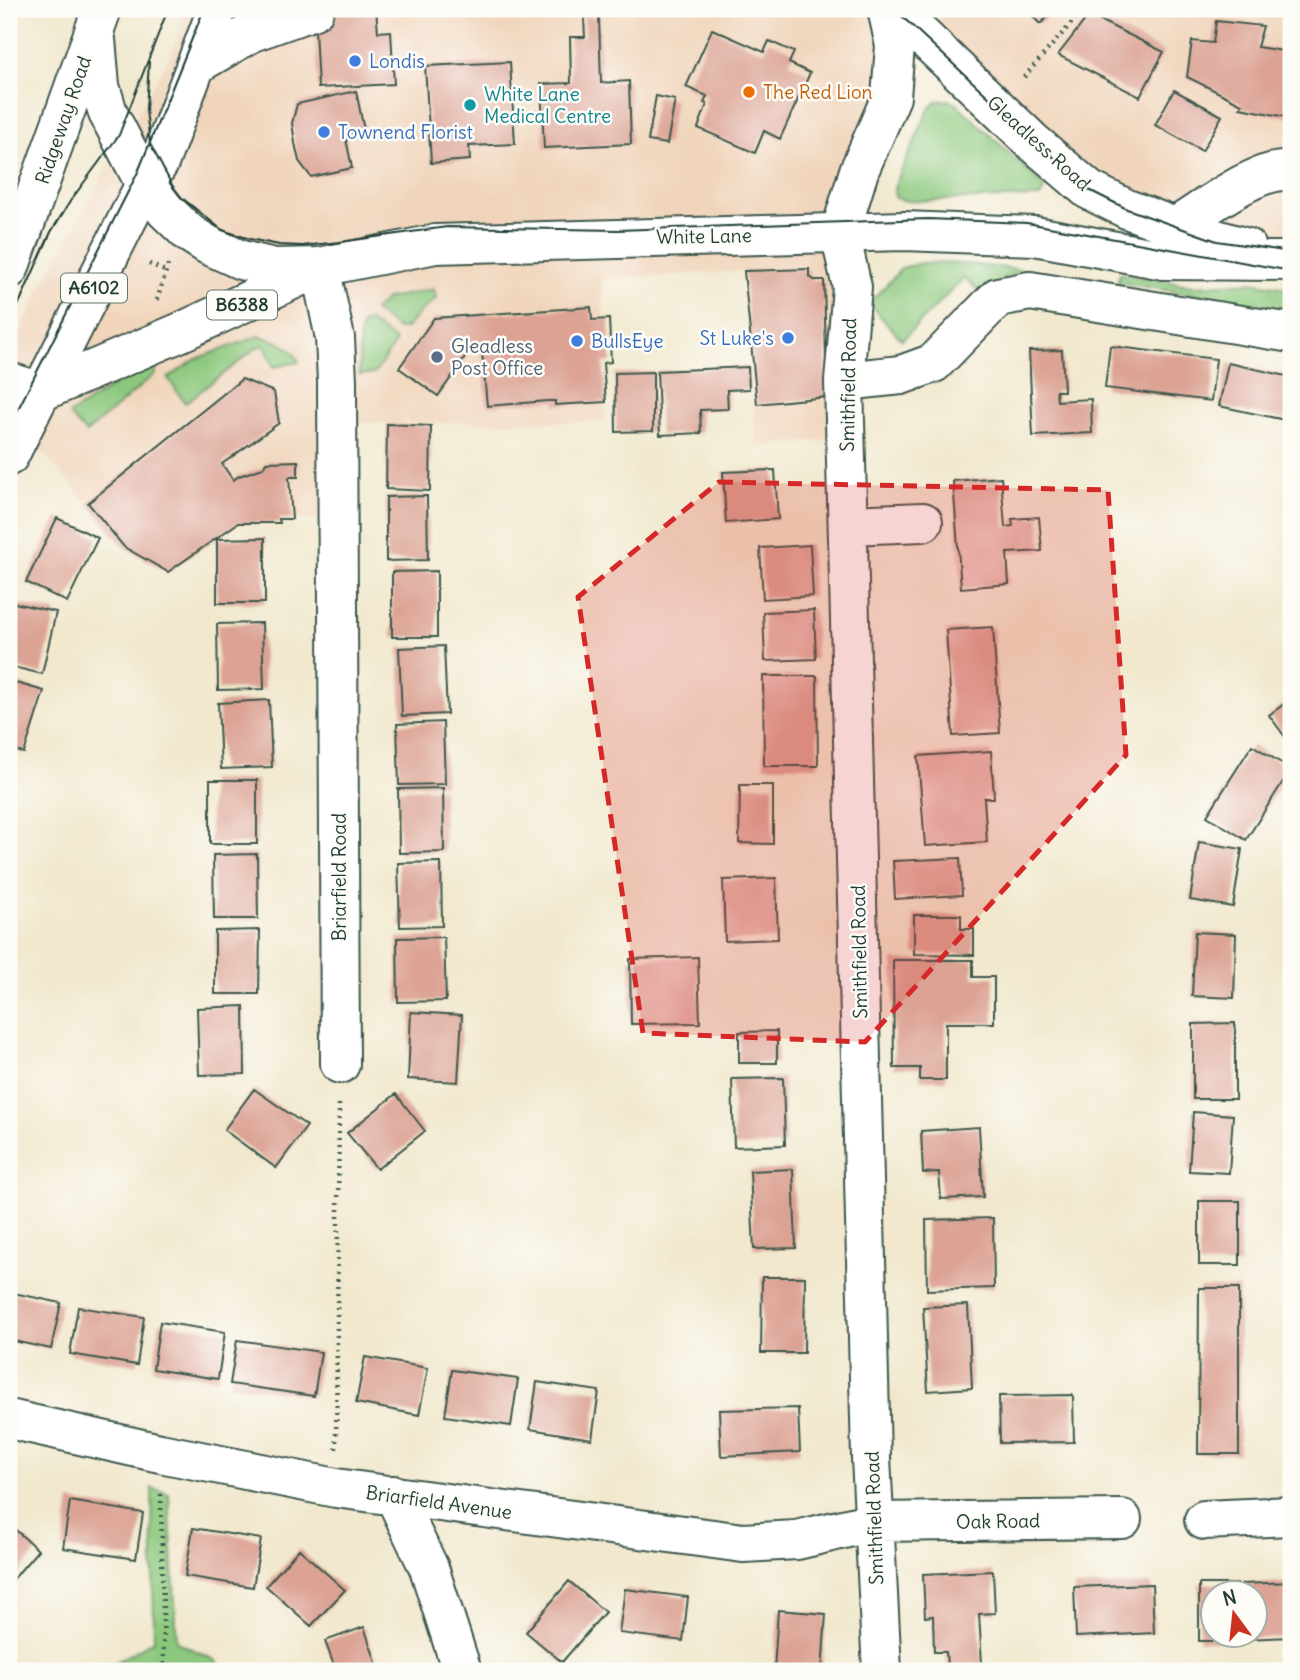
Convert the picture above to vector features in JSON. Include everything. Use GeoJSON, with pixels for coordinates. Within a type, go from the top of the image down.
{"type":"FeatureCollection","features":[{"type":"Feature","properties":{"kind":"main road","name":"A6102"},"geometry":{"type":"LineString","coordinates":[[9,456],[25,387],[159,163],[217,9]]}},
{"type":"Feature","properties":{"kind":"main road"},"geometry":{"type":"LineString","coordinates":[[840,233],[859,171],[891,97],[896,64],[887,9]]}},
{"type":"Feature","properties":{"kind":"main road","name":"Gleadless Road"},"geometry":{"type":"LineString","coordinates":[[894,9],[1033,142],[1089,190],[1127,209],[1175,227],[1291,260]]}},
{"type":"Feature","properties":{"kind":"main road"},"geometry":{"type":"LineString","coordinates":[[197,64],[251,32],[314,10]]}},
{"type":"Feature","properties":{"kind":"main road","name":"B6388"},"geometry":{"type":"LineString","coordinates":[[99,20],[100,86],[108,113],[145,184]]}},
{"type":"Feature","properties":{"kind":"main road","name":"Ridgeway Road"},"geometry":{"type":"LineString","coordinates":[[9,269],[99,20]]}},
{"type":"Feature","properties":{"kind":"main road"},"geometry":{"type":"LineString","coordinates":[[1175,227],[1264,175],[1291,171]]}},
{"type":"Feature","properties":{"kind":"main road","name":"White Lane"},"geometry":{"type":"LineString","coordinates":[[145,184],[166,211],[189,233],[241,260],[274,268],[320,267],[435,244],[904,231],[1035,236],[1164,260],[1291,260]]}},
{"type":"Feature","properties":{"kind":"main road","name":"Smithfield Road"},"geometry":{"type":"LineString","coordinates":[[840,233],[852,287],[845,381],[848,525],[873,1522],[882,1671]]}},
{"type":"Feature","properties":{"kind":"main road","name":"B6388"},"geometry":{"type":"LineString","coordinates":[[25,387],[181,332],[320,267]]}},
{"type":"Feature","properties":{"kind":"main road","name":"Briarfield Road"},"geometry":{"type":"LineString","coordinates":[[320,267],[335,338],[337,381],[340,1064]]}},
{"type":"Feature","properties":{"kind":"main road"},"geometry":{"type":"LineString","coordinates":[[845,381],[901,375],[934,363],[998,297],[1030,290],[1291,333]]}},
{"type":"Feature","properties":{"kind":"main road"},"geometry":{"type":"LineString","coordinates":[[848,525],[923,522]]}},
{"type":"Feature","properties":{"kind":"main road","name":"Briarfield Avenue"},"geometry":{"type":"LineString","coordinates":[[9,1419],[336,1488],[743,1544],[797,1540],[873,1522]]}},
{"type":"Feature","properties":{"kind":"main road"},"geometry":{"type":"LineString","coordinates":[[394,1495],[429,1568],[462,1671]]}},
{"type":"Feature","properties":{"kind":"main road"},"geometry":{"type":"LineString","coordinates":[[1204,1520],[1291,1516]]}},
{"type":"Feature","properties":{"kind":"main road","name":"Oak Road"},"geometry":{"type":"LineString","coordinates":[[873,1522],[1122,1520]]}},
{"type":"Feature","properties":{"kind":"path"},"geometry":{"type":"LineString","coordinates":[[1024,77],[1084,9]]}},
{"type":"Feature","properties":{"kind":"path"},"geometry":{"type":"LineString","coordinates":[[156,304],[164,271],[173,255]]}},
{"type":"Feature","properties":{"kind":"path"},"geometry":{"type":"LineString","coordinates":[[336,1488],[340,1064]]}},
{"type":"Feature","properties":{"kind":"path"},"geometry":{"type":"LineString","coordinates":[[160,1453],[164,1671]]}},
{"type":"Feature","properties":{"kind":"highlighted area"},"geometry":{"type":"Polygon","coordinates":[[[719,482],[1108,490],[1126,755],[865,1042],[643,1033],[578,597],[719,482]]]}},
{"type":"Feature","properties":{"kind":"shaded area"},"geometry":{"type":"Polygon","coordinates":[[[187,9],[894,9],[924,37],[896,45],[864,158],[846,438],[757,446],[744,271],[602,279],[606,422],[325,423],[325,519],[238,523],[168,572],[124,547],[9,416],[9,359],[41,287],[173,50],[187,9]]]}},
{"type":"Feature","properties":{"kind":"shaded area"},"geometry":{"type":"Polygon","coordinates":[[[945,9],[1291,9],[1291,259],[1127,209],[924,37],[945,9]]]}},
{"type":"Feature","properties":{"kind":"green space"},"geometry":{"type":"Polygon","coordinates":[[[948,100],[957,104],[1045,187],[1040,197],[907,201],[895,198],[894,187],[930,107],[938,101],[948,100]]]}},
{"type":"Feature","properties":{"kind":"green space"},"geometry":{"type":"Polygon","coordinates":[[[921,263],[981,265],[1080,279],[1015,274],[1006,276],[986,297],[964,278],[902,340],[869,304],[902,268],[921,263]]]}},
{"type":"Feature","properties":{"kind":"green space"},"geometry":{"type":"Polygon","coordinates":[[[1120,273],[1194,286],[1252,282],[1291,289],[1291,311],[1117,282],[1120,273]]]}},
{"type":"Feature","properties":{"kind":"green space"},"geometry":{"type":"Polygon","coordinates":[[[434,289],[436,299],[405,329],[398,329],[374,311],[386,299],[434,289]]]}},
{"type":"Feature","properties":{"kind":"green space"},"geometry":{"type":"Polygon","coordinates":[[[368,321],[396,341],[375,373],[359,375],[360,334],[362,324],[368,321]]]}},
{"type":"Feature","properties":{"kind":"green space"},"geometry":{"type":"Polygon","coordinates":[[[259,336],[287,347],[299,362],[274,367],[265,346],[259,346],[185,403],[168,378],[196,359],[259,336]]]}},
{"type":"Feature","properties":{"kind":"green space"},"geometry":{"type":"Polygon","coordinates":[[[153,367],[156,369],[155,374],[86,433],[69,415],[125,378],[153,367]]]}},
{"type":"Feature","properties":{"kind":"green space"},"geometry":{"type":"Polygon","coordinates":[[[152,1488],[169,1494],[177,1642],[215,1660],[225,1671],[101,1671],[154,1640],[152,1488]]]}},
{"type":"Feature","properties":{"kind":"building","name":"Londis"},"geometry":{"type":"Polygon","coordinates":[[[314,9],[376,9],[378,32],[391,31],[394,84],[318,88],[314,9]]]}},
{"type":"Feature","properties":{"kind":"building"},"geometry":{"type":"Polygon","coordinates":[[[1026,9],[1057,9],[1040,24],[1026,9]]]}},
{"type":"Feature","properties":{"kind":"building"},"geometry":{"type":"Polygon","coordinates":[[[1089,15],[1164,52],[1140,97],[1058,55],[1089,15]]]}},
{"type":"Feature","properties":{"kind":"building"},"geometry":{"type":"Polygon","coordinates":[[[584,17],[599,17],[601,83],[629,81],[631,144],[544,148],[541,84],[571,83],[570,37],[585,37],[584,17]]]}},
{"type":"Feature","properties":{"kind":"building"},"geometry":{"type":"Polygon","coordinates":[[[1216,21],[1263,26],[1257,47],[1291,52],[1291,118],[1240,108],[1242,104],[1187,77],[1192,41],[1213,43],[1216,21]]]}},
{"type":"Feature","properties":{"kind":"building","name":"The Red Lion"},"geometry":{"type":"Polygon","coordinates":[[[712,29],[764,52],[769,41],[794,52],[789,63],[810,73],[780,139],[764,131],[755,153],[698,128],[707,104],[704,103],[707,96],[686,87],[712,29]]]}},
{"type":"Feature","properties":{"kind":"building","name":"White Lane Medical Centre"},"geometry":{"type":"Polygon","coordinates":[[[510,62],[515,144],[469,146],[470,160],[431,163],[425,66],[510,62]]]}},
{"type":"Feature","properties":{"kind":"building"},"geometry":{"type":"Polygon","coordinates":[[[1174,90],[1222,116],[1202,151],[1155,125],[1174,90]]]}},
{"type":"Feature","properties":{"kind":"building","name":"Townend Florist"},"geometry":{"type":"Polygon","coordinates":[[[356,91],[364,130],[345,134],[352,168],[311,177],[299,161],[295,143],[292,123],[297,104],[356,91]]]}},
{"type":"Feature","properties":{"kind":"building"},"geometry":{"type":"Polygon","coordinates":[[[656,96],[675,100],[667,144],[648,141],[656,96]]]}},
{"type":"Feature","properties":{"kind":"building","name":"St Luke's"},"geometry":{"type":"Polygon","coordinates":[[[809,269],[809,276],[814,280],[824,280],[827,397],[757,404],[744,271],[809,269]]]}},
{"type":"Feature","properties":{"kind":"building"},"geometry":{"type":"Polygon","coordinates":[[[591,307],[592,320],[609,319],[611,362],[603,363],[606,402],[555,405],[555,401],[547,401],[487,406],[482,350],[474,345],[438,396],[399,368],[434,318],[591,307]]]}},
{"type":"Feature","properties":{"kind":"building"},"geometry":{"type":"Polygon","coordinates":[[[1110,346],[1216,359],[1211,401],[1105,388],[1110,346]]]}},
{"type":"Feature","properties":{"kind":"building"},"geometry":{"type":"Polygon","coordinates":[[[1062,350],[1064,391],[1056,391],[1057,401],[1091,399],[1092,433],[1033,436],[1029,351],[1062,350]]]}},
{"type":"Feature","properties":{"kind":"building"},"geometry":{"type":"Polygon","coordinates":[[[1228,363],[1291,377],[1285,420],[1219,406],[1228,363]]]}},
{"type":"Feature","properties":{"kind":"building"},"geometry":{"type":"Polygon","coordinates":[[[748,367],[749,389],[727,390],[728,409],[700,410],[701,433],[660,435],[657,371],[748,367]]]}},
{"type":"Feature","properties":{"kind":"building"},"geometry":{"type":"Polygon","coordinates":[[[653,372],[653,431],[616,432],[615,373],[653,372]]]}},
{"type":"Feature","properties":{"kind":"building"},"geometry":{"type":"Polygon","coordinates":[[[242,379],[274,392],[279,423],[222,464],[233,480],[263,468],[266,462],[298,461],[298,477],[289,477],[292,519],[279,519],[280,523],[238,523],[168,572],[124,547],[88,503],[242,379]]]}},
{"type":"Feature","properties":{"kind":"building"},"geometry":{"type":"Polygon","coordinates":[[[387,424],[431,426],[430,491],[386,489],[387,424]]]}},
{"type":"Feature","properties":{"kind":"building"},"geometry":{"type":"Polygon","coordinates":[[[775,470],[778,519],[726,523],[723,472],[775,470]]]}},
{"type":"Feature","properties":{"kind":"building"},"geometry":{"type":"Polygon","coordinates":[[[1001,477],[1005,527],[1013,526],[1012,519],[1039,517],[1042,551],[1007,553],[1009,584],[961,588],[953,481],[1001,477]]]}},
{"type":"Feature","properties":{"kind":"building"},"geometry":{"type":"Polygon","coordinates":[[[427,496],[428,560],[386,561],[386,497],[427,496]]]}},
{"type":"Feature","properties":{"kind":"building"},"geometry":{"type":"Polygon","coordinates":[[[57,518],[98,538],[67,602],[26,582],[57,518]]]}},
{"type":"Feature","properties":{"kind":"building"},"geometry":{"type":"Polygon","coordinates":[[[265,538],[265,603],[217,603],[217,539],[265,538]]]}},
{"type":"Feature","properties":{"kind":"building"},"geometry":{"type":"Polygon","coordinates":[[[810,545],[813,596],[763,599],[760,548],[810,545]]]}},
{"type":"Feature","properties":{"kind":"building"},"geometry":{"type":"Polygon","coordinates":[[[437,571],[437,637],[392,637],[392,572],[437,571]]]}},
{"type":"Feature","properties":{"kind":"building"},"geometry":{"type":"Polygon","coordinates":[[[10,602],[56,612],[42,674],[9,666],[10,602]]]}},
{"type":"Feature","properties":{"kind":"building"},"geometry":{"type":"Polygon","coordinates":[[[814,610],[816,659],[765,661],[763,612],[814,610]]]}},
{"type":"Feature","properties":{"kind":"building"},"geometry":{"type":"Polygon","coordinates":[[[262,623],[264,689],[218,690],[217,624],[262,623]]]}},
{"type":"Feature","properties":{"kind":"building"},"geometry":{"type":"Polygon","coordinates":[[[993,627],[1000,733],[953,736],[946,630],[993,627]]]}},
{"type":"Feature","properties":{"kind":"building"},"geometry":{"type":"Polygon","coordinates":[[[444,646],[447,714],[402,716],[399,648],[444,646]]]}},
{"type":"Feature","properties":{"kind":"building"},"geometry":{"type":"Polygon","coordinates":[[[763,676],[817,676],[818,766],[764,766],[763,676]]]}},
{"type":"Feature","properties":{"kind":"building"},"geometry":{"type":"Polygon","coordinates":[[[9,681],[44,691],[24,753],[9,749],[9,681]]]}},
{"type":"Feature","properties":{"kind":"building"},"geometry":{"type":"Polygon","coordinates":[[[1291,699],[1291,745],[1269,715],[1291,699]]]}},
{"type":"Feature","properties":{"kind":"building"},"geometry":{"type":"Polygon","coordinates":[[[269,700],[272,767],[221,769],[218,703],[269,700]]]}},
{"type":"Feature","properties":{"kind":"building"},"geometry":{"type":"Polygon","coordinates":[[[443,722],[445,784],[399,785],[397,724],[443,722]]]}},
{"type":"Feature","properties":{"kind":"building"},"geometry":{"type":"Polygon","coordinates":[[[1252,745],[1291,769],[1246,840],[1207,816],[1252,745]]]}},
{"type":"Feature","properties":{"kind":"building"},"geometry":{"type":"Polygon","coordinates":[[[991,751],[994,798],[984,798],[987,842],[925,846],[918,756],[991,751]]]}},
{"type":"Feature","properties":{"kind":"building"},"geometry":{"type":"Polygon","coordinates":[[[210,780],[257,780],[257,844],[210,844],[210,780]]]}},
{"type":"Feature","properties":{"kind":"building"},"geometry":{"type":"Polygon","coordinates":[[[740,785],[773,785],[773,844],[739,843],[740,785]]]}},
{"type":"Feature","properties":{"kind":"building"},"geometry":{"type":"Polygon","coordinates":[[[443,788],[444,852],[399,853],[398,789],[443,788]]]}},
{"type":"Feature","properties":{"kind":"building"},"geometry":{"type":"Polygon","coordinates":[[[1199,842],[1242,849],[1233,907],[1190,900],[1199,842]]]}},
{"type":"Feature","properties":{"kind":"building"},"geometry":{"type":"Polygon","coordinates":[[[257,854],[258,919],[214,919],[213,855],[257,854]]]}},
{"type":"Feature","properties":{"kind":"building"},"geometry":{"type":"Polygon","coordinates":[[[960,858],[962,895],[895,899],[893,861],[960,858]]]}},
{"type":"Feature","properties":{"kind":"building"},"geometry":{"type":"Polygon","coordinates":[[[441,862],[442,926],[400,927],[398,863],[441,862]]]}},
{"type":"Feature","properties":{"kind":"building"},"geometry":{"type":"Polygon","coordinates":[[[776,878],[778,939],[725,941],[723,880],[776,878]]]}},
{"type":"Feature","properties":{"kind":"building"},"geometry":{"type":"Polygon","coordinates":[[[914,915],[961,915],[961,929],[974,929],[974,955],[914,954],[914,915]]]}},
{"type":"Feature","properties":{"kind":"building"},"geometry":{"type":"Polygon","coordinates":[[[260,930],[259,994],[215,994],[215,931],[260,930]]]}},
{"type":"Feature","properties":{"kind":"building"},"geometry":{"type":"Polygon","coordinates":[[[1195,932],[1236,934],[1234,998],[1192,996],[1195,932]]]}},
{"type":"Feature","properties":{"kind":"building"},"geometry":{"type":"Polygon","coordinates":[[[444,937],[446,1001],[398,1002],[397,938],[444,937]]]}},
{"type":"Feature","properties":{"kind":"building"},"geometry":{"type":"Polygon","coordinates":[[[698,957],[700,1023],[631,1024],[630,959],[698,957]]]}},
{"type":"Feature","properties":{"kind":"building"},"geometry":{"type":"Polygon","coordinates":[[[893,960],[973,960],[973,977],[994,977],[994,1023],[946,1023],[946,1080],[920,1080],[920,1068],[894,1068],[893,960]]]}},
{"type":"Feature","properties":{"kind":"building"},"geometry":{"type":"Polygon","coordinates":[[[244,1006],[245,1074],[199,1075],[197,1008],[244,1006]]]}},
{"type":"Feature","properties":{"kind":"building"},"geometry":{"type":"Polygon","coordinates":[[[411,1012],[462,1015],[458,1082],[408,1079],[411,1012]]]}},
{"type":"Feature","properties":{"kind":"building"},"geometry":{"type":"Polygon","coordinates":[[[1235,1023],[1235,1099],[1193,1099],[1193,1024],[1235,1023]]]}},
{"type":"Feature","properties":{"kind":"building"},"geometry":{"type":"Polygon","coordinates":[[[777,1031],[777,1063],[739,1063],[739,1032],[777,1031]]]}},
{"type":"Feature","properties":{"kind":"building"},"geometry":{"type":"Polygon","coordinates":[[[783,1078],[785,1145],[734,1147],[732,1079],[783,1078]]]}},
{"type":"Feature","properties":{"kind":"building"},"geometry":{"type":"Polygon","coordinates":[[[254,1089],[307,1126],[276,1168],[224,1130],[254,1089]]]}},
{"type":"Feature","properties":{"kind":"building"},"geometry":{"type":"Polygon","coordinates":[[[396,1094],[425,1131],[377,1169],[347,1133],[396,1094]]]}},
{"type":"Feature","properties":{"kind":"building"},"geometry":{"type":"Polygon","coordinates":[[[1193,1112],[1233,1115],[1229,1173],[1189,1171],[1193,1112]]]}},
{"type":"Feature","properties":{"kind":"building"},"geometry":{"type":"Polygon","coordinates":[[[979,1127],[983,1197],[941,1199],[939,1172],[923,1173],[921,1131],[979,1127]]]}},
{"type":"Feature","properties":{"kind":"building"},"geometry":{"type":"Polygon","coordinates":[[[793,1169],[796,1248],[754,1249],[750,1171],[793,1169]]]}},
{"type":"Feature","properties":{"kind":"building"},"geometry":{"type":"Polygon","coordinates":[[[1199,1201],[1240,1201],[1240,1265],[1199,1265],[1199,1201]]]}},
{"type":"Feature","properties":{"kind":"building"},"geometry":{"type":"Polygon","coordinates":[[[993,1218],[994,1288],[927,1290],[926,1220],[993,1218]]]}},
{"type":"Feature","properties":{"kind":"building"},"geometry":{"type":"Polygon","coordinates":[[[762,1277],[805,1277],[804,1353],[761,1353],[762,1277]]]}},
{"type":"Feature","properties":{"kind":"building"},"geometry":{"type":"Polygon","coordinates":[[[1199,1288],[1239,1288],[1239,1454],[1198,1454],[1199,1288]]]}},
{"type":"Feature","properties":{"kind":"building"},"geometry":{"type":"Polygon","coordinates":[[[9,1292],[61,1303],[51,1349],[9,1340],[9,1292]]]}},
{"type":"Feature","properties":{"kind":"building"},"geometry":{"type":"Polygon","coordinates":[[[968,1305],[972,1388],[928,1391],[923,1307],[968,1305]]]}},
{"type":"Feature","properties":{"kind":"building"},"geometry":{"type":"Polygon","coordinates":[[[78,1307],[144,1317],[137,1365],[70,1354],[78,1307]]]}},
{"type":"Feature","properties":{"kind":"building"},"geometry":{"type":"Polygon","coordinates":[[[160,1322],[225,1332],[218,1379],[153,1369],[160,1322]]]}},
{"type":"Feature","properties":{"kind":"building"},"geometry":{"type":"Polygon","coordinates":[[[237,1340],[321,1352],[314,1396],[230,1384],[237,1340]]]}},
{"type":"Feature","properties":{"kind":"building"},"geometry":{"type":"Polygon","coordinates":[[[365,1357],[428,1368],[419,1415],[356,1403],[365,1357]]]}},
{"type":"Feature","properties":{"kind":"building"},"geometry":{"type":"Polygon","coordinates":[[[452,1370],[518,1379],[511,1426],[445,1416],[452,1370]]]}},
{"type":"Feature","properties":{"kind":"building"},"geometry":{"type":"Polygon","coordinates":[[[537,1382],[599,1391],[592,1439],[530,1429],[537,1382]]]}},
{"type":"Feature","properties":{"kind":"building"},"geometry":{"type":"Polygon","coordinates":[[[1073,1395],[1074,1442],[1000,1443],[999,1396],[1073,1395]]]}},
{"type":"Feature","properties":{"kind":"building"},"geometry":{"type":"Polygon","coordinates":[[[798,1408],[800,1452],[721,1456],[719,1410],[798,1408]]]}},
{"type":"Feature","properties":{"kind":"building"},"geometry":{"type":"Polygon","coordinates":[[[70,1501],[143,1513],[136,1559],[63,1548],[70,1501]]]}},
{"type":"Feature","properties":{"kind":"building"},"geometry":{"type":"Polygon","coordinates":[[[9,1524],[38,1550],[9,1584],[9,1524]]]}},
{"type":"Feature","properties":{"kind":"building"},"geometry":{"type":"Polygon","coordinates":[[[193,1528],[261,1539],[253,1587],[185,1576],[193,1528]]]}},
{"type":"Feature","properties":{"kind":"building"},"geometry":{"type":"Polygon","coordinates":[[[299,1549],[345,1590],[311,1626],[266,1586],[299,1549]]]}},
{"type":"Feature","properties":{"kind":"building"},"geometry":{"type":"Polygon","coordinates":[[[993,1571],[995,1613],[979,1614],[982,1664],[947,1666],[946,1652],[934,1652],[933,1616],[925,1617],[923,1574],[993,1571]]]}},
{"type":"Feature","properties":{"kind":"building"},"geometry":{"type":"Polygon","coordinates":[[[569,1581],[605,1612],[562,1662],[526,1632],[569,1581]]]}},
{"type":"Feature","properties":{"kind":"building"},"geometry":{"type":"Polygon","coordinates":[[[1291,1582],[1291,1637],[1268,1638],[1268,1583],[1291,1582]]]}},
{"type":"Feature","properties":{"kind":"building"},"geometry":{"type":"Polygon","coordinates":[[[1152,1584],[1154,1633],[1076,1637],[1074,1587],[1152,1584]]]}},
{"type":"Feature","properties":{"kind":"building"},"geometry":{"type":"Polygon","coordinates":[[[625,1589],[688,1597],[683,1641],[619,1633],[625,1589]]]}},
{"type":"Feature","properties":{"kind":"building"},"geometry":{"type":"Polygon","coordinates":[[[778,1610],[826,1614],[822,1671],[774,1670],[778,1610]]]}},
{"type":"Feature","properties":{"kind":"building"},"geometry":{"type":"Polygon","coordinates":[[[364,1627],[379,1671],[336,1671],[325,1641],[364,1627]]]}},
{"type":"Feature","properties":{"kind":"tram line"},"geometry":{"type":"LineString","coordinates":[[9,326],[51,232],[119,135],[168,9]]}},
{"type":"Feature","properties":{"kind":"tram line"},"geometry":{"type":"LineString","coordinates":[[9,427],[138,172],[204,9]]}},
{"type":"Feature","properties":{"kind":"tram line"},"geometry":{"type":"LineString","coordinates":[[894,9],[1089,190],[1127,209],[1217,241],[1291,252]]}},
{"type":"Feature","properties":{"kind":"tram line"},"geometry":{"type":"LineString","coordinates":[[149,62],[146,110],[150,144],[172,185],[182,198],[222,230],[279,245],[302,246],[340,242],[447,227],[618,230],[928,219],[1027,223],[1291,271]]}},
{"type":"Feature","properties":{"kind":"place","name":"Londis"},"geometry":{"type":"Point","coordinates":[355,61]}},
{"type":"Feature","properties":{"kind":"place","name":"The Red Lion"},"geometry":{"type":"Point","coordinates":[749,92]}},
{"type":"Feature","properties":{"kind":"place","name":"White Lane Medical Centre"},"geometry":{"type":"Point","coordinates":[470,105]}},
{"type":"Feature","properties":{"kind":"place","name":"Townend Florist"},"geometry":{"type":"Point","coordinates":[324,132]}},
{"type":"Feature","properties":{"kind":"place","name":"St Luke's"},"geometry":{"type":"Point","coordinates":[788,338]}},
{"type":"Feature","properties":{"kind":"place","name":"BullsEye"},"geometry":{"type":"Point","coordinates":[577,341]}},
{"type":"Feature","properties":{"kind":"place","name":"Gleadless Post Office"},"geometry":{"type":"Point","coordinates":[437,357]}}]}
